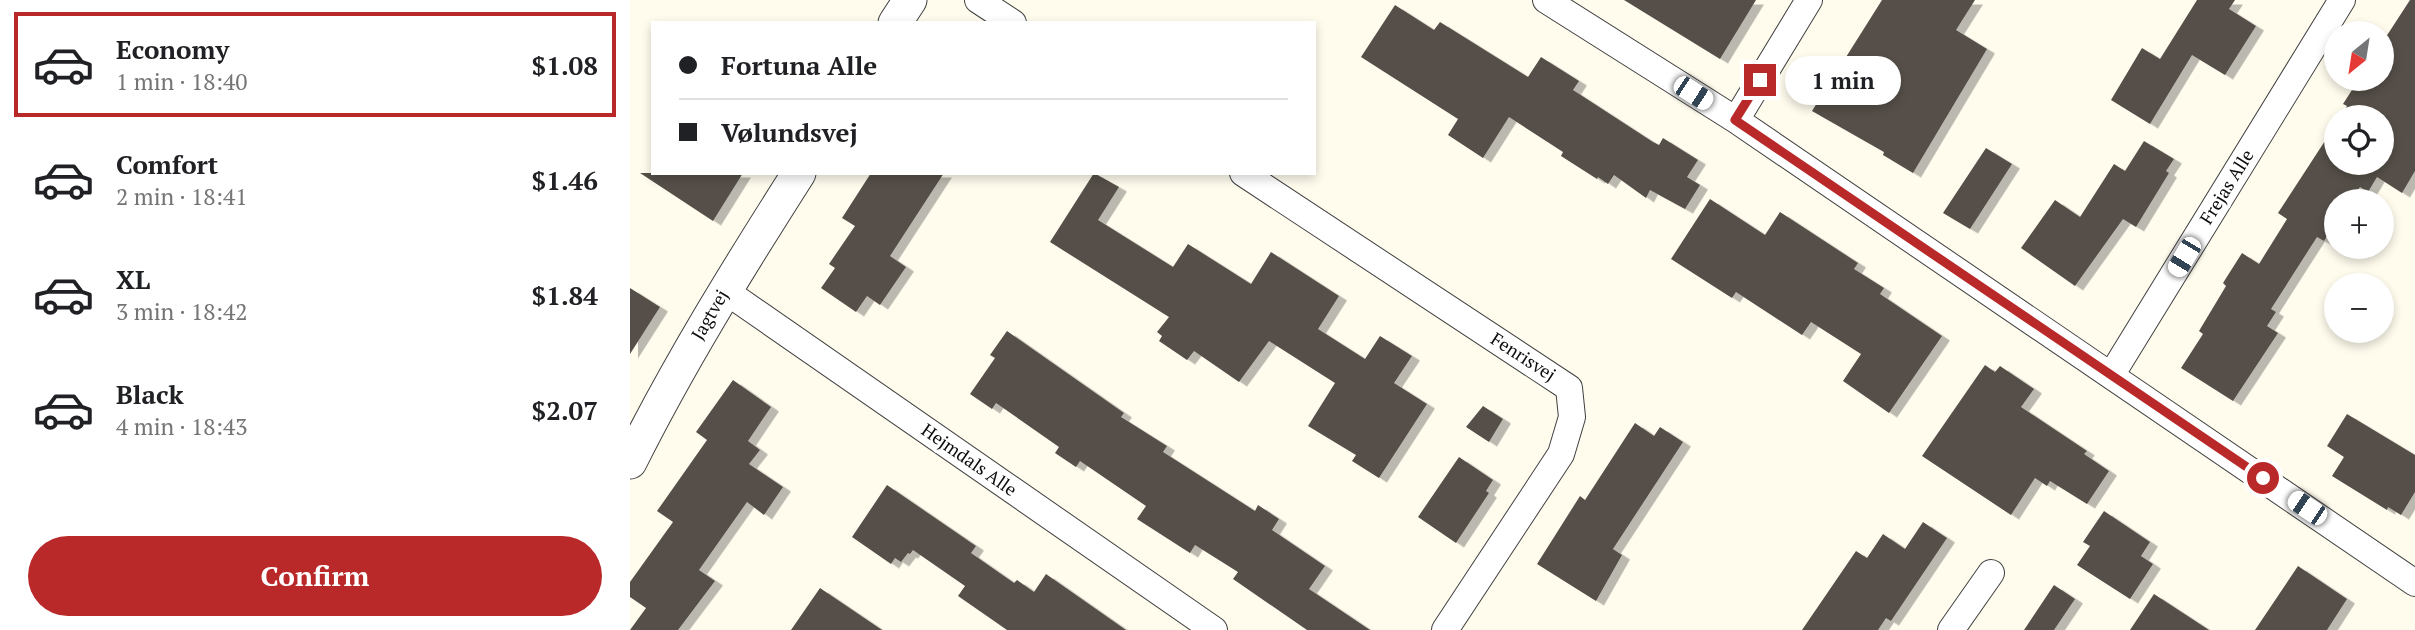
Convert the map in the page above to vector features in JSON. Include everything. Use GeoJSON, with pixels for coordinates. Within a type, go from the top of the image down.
{"type":"FeatureCollection","features":[{"type":"Feature","properties":{"kind":"street"},"geometry":{"type":"LineString","coordinates":[[896,21],[910,0]]}},
{"type":"Feature","properties":{"kind":"street"},"geometry":{"type":"LineString","coordinates":[[978,0],[1010,21]]}},
{"type":"Feature","properties":{"kind":"street"},"geometry":{"type":"LineString","coordinates":[[1546,0],[1735,120],[2112,374],[2415,583]]}},
{"type":"Feature","properties":{"kind":"street"},"geometry":{"type":"LineString","coordinates":[[1735,120],[1810,0]]}},
{"type":"Feature","properties":{"kind":"street","name":"Frejas Alle"},"geometry":{"type":"LineString","coordinates":[[2112,374],[2342,0]]}},
{"type":"Feature","properties":{"kind":"street","name":"Jagtvej"},"geometry":{"type":"LineString","coordinates":[[630,462],[724,290],[798,175]]}},
{"type":"Feature","properties":{"kind":"street","name":"Fenrisvej"},"geometry":{"type":"LineString","coordinates":[[1246,175],[1569,388],[1572,417],[1561,454],[1445,630]]}},
{"type":"Feature","properties":{"kind":"street","name":"Hejmdals Alle"},"geometry":{"type":"LineString","coordinates":[[724,290],[1214,630]]}},
{"type":"Feature","properties":{"kind":"street"},"geometry":{"type":"LineString","coordinates":[[1951,630],[1991,573]]}},
{"type":"Feature","properties":{"kind":"building"},"geometry":{"type":"Polygon","coordinates":[[[1624,0],[1756,0],[1720,59],[1624,0]]]}},
{"type":"Feature","properties":{"kind":"building"},"geometry":{"type":"Polygon","coordinates":[[[1882,0],[1975,0],[1956,30],[1987,49],[1913,173],[1883,155],[1884,152],[1812,111],[1882,0]]]}},
{"type":"Feature","properties":{"kind":"building"},"geometry":{"type":"Polygon","coordinates":[[[2197,0],[2235,0],[2229,9],[2256,26],[2225,75],[2192,55],[2150,124],[2111,100],[2142,48],[2160,59],[2197,0]]]}},
{"type":"Feature","properties":{"kind":"building"},"geometry":{"type":"Polygon","coordinates":[[[2410,0],[2415,0],[2415,171],[2402,193],[2377,177],[2370,189],[2324,189],[2324,241],[2317,237],[2271,309],[2276,312],[2267,326],[2278,333],[2233,401],[2181,368],[2203,334],[2199,331],[2226,286],[2223,283],[2242,253],[2259,264],[2287,219],[2278,213],[2324,142],[2324,175],[2394,175],[2394,105],[2343,104],[2351,91],[2394,91],[2394,25],[2410,0]]]}},
{"type":"Feature","properties":{"kind":"building"},"geometry":{"type":"Polygon","coordinates":[[[1395,5],[1434,30],[1440,22],[1528,77],[1541,57],[1579,81],[1573,90],[1653,142],[1659,145],[1663,138],[1698,160],[1687,177],[1700,185],[1685,209],[1650,190],[1646,198],[1614,175],[1608,184],[1598,177],[1597,179],[1561,156],[1563,152],[1509,117],[1483,158],[1448,135],[1458,119],[1361,57],[1395,5]]]}},
{"type":"Feature","properties":{"kind":"building"},"geometry":{"type":"Polygon","coordinates":[[[2144,141],[2174,159],[2166,171],[2169,173],[2136,227],[2123,219],[2075,286],[2021,248],[2055,200],[2080,217],[2114,164],[2125,171],[2144,141]]]}},
{"type":"Feature","properties":{"kind":"building"},"geometry":{"type":"Polygon","coordinates":[[[1986,148],[2012,164],[1970,229],[1943,213],[1986,148]]]}},
{"type":"Feature","properties":{"kind":"building"},"geometry":{"type":"Polygon","coordinates":[[[640,173],[742,175],[713,221],[640,173]]]}},
{"type":"Feature","properties":{"kind":"building"},"geometry":{"type":"Polygon","coordinates":[[[870,175],[943,175],[890,256],[906,267],[880,305],[867,296],[856,312],[821,288],[835,268],[829,264],[855,226],[842,218],[870,175]]]}},
{"type":"Feature","properties":{"kind":"building"},"geometry":{"type":"Polygon","coordinates":[[[1093,175],[1098,175],[1119,187],[1098,220],[1173,267],[1188,244],[1251,284],[1271,252],[1339,296],[1318,329],[1365,359],[1380,336],[1412,356],[1394,383],[1427,404],[1379,478],[1352,461],[1356,455],[1308,426],[1335,383],[1269,341],[1239,382],[1194,351],[1187,360],[1159,341],[1162,336],[1157,332],[1169,317],[1050,242],[1093,175]]]}},
{"type":"Feature","properties":{"kind":"building"},"geometry":{"type":"Polygon","coordinates":[[[1710,199],[1765,235],[1780,212],[1858,263],[1854,269],[1884,288],[1880,294],[1942,336],[1889,413],[1843,381],[1861,354],[1811,322],[1802,335],[1736,292],[1732,298],[1671,259],[1710,199]]]}},
{"type":"Feature","properties":{"kind":"building"},"geometry":{"type":"Polygon","coordinates":[[[630,288],[660,307],[630,354],[630,288]]]}},
{"type":"Feature","properties":{"kind":"building"},"geometry":{"type":"Polygon","coordinates":[[[1007,331],[1124,413],[1121,417],[1167,446],[1163,452],[1255,511],[1258,505],[1279,519],[1272,530],[1325,566],[1309,589],[1370,630],[1307,630],[1233,579],[1238,572],[1195,545],[1190,553],[1137,519],[1146,506],[1080,461],[1076,467],[1055,453],[1059,447],[996,403],[992,409],[970,394],[995,358],[990,355],[1007,331]]]}},
{"type":"Feature","properties":{"kind":"building"},"geometry":{"type":"Polygon","coordinates":[[[1985,365],[1995,372],[2000,366],[2034,389],[2021,407],[2087,451],[2084,454],[2109,471],[2087,504],[2050,481],[2047,486],[2035,478],[2011,515],[1922,456],[1985,365]]]}},
{"type":"Feature","properties":{"kind":"building"},"geometry":{"type":"Polygon","coordinates":[[[733,380],[771,407],[748,441],[760,450],[749,464],[783,487],[764,515],[747,502],[699,570],[715,581],[678,630],[630,630],[646,608],[630,597],[630,582],[673,522],[657,511],[707,440],[696,432],[733,380]]]}},
{"type":"Feature","properties":{"kind":"building"},"geometry":{"type":"Polygon","coordinates":[[[1483,406],[1503,419],[1489,442],[1466,427],[1483,406]]]}},
{"type":"Feature","properties":{"kind":"building"},"geometry":{"type":"Polygon","coordinates":[[[2347,414],[2415,455],[2415,492],[2401,515],[2388,507],[2387,510],[2332,476],[2344,457],[2327,446],[2347,414]]]}},
{"type":"Feature","properties":{"kind":"building"},"geometry":{"type":"Polygon","coordinates":[[[1635,423],[1654,436],[1660,427],[1683,442],[1613,549],[1622,555],[1596,601],[1537,564],[1580,496],[1585,500],[1635,423]]]}},
{"type":"Feature","properties":{"kind":"building"},"geometry":{"type":"Polygon","coordinates":[[[1459,457],[1493,480],[1486,491],[1489,493],[1456,543],[1418,517],[1459,457]]]}},
{"type":"Feature","properties":{"kind":"building"},"geometry":{"type":"Polygon","coordinates":[[[887,485],[976,546],[971,553],[1014,583],[1017,580],[1034,592],[1046,574],[1126,630],[1007,630],[958,596],[965,586],[913,550],[901,562],[895,558],[891,564],[852,537],[887,485]]]}},
{"type":"Feature","properties":{"kind":"building"},"geometry":{"type":"Polygon","coordinates":[[[2104,511],[2150,542],[2141,556],[2153,564],[2130,599],[2077,565],[2090,546],[2083,542],[2104,511]]]}},
{"type":"Feature","properties":{"kind":"building"},"geometry":{"type":"Polygon","coordinates":[[[1923,522],[1947,538],[1891,621],[1886,618],[1878,630],[1802,630],[1856,551],[1867,558],[1883,534],[1905,549],[1923,522]]]}},
{"type":"Feature","properties":{"kind":"building"},"geometry":{"type":"Polygon","coordinates":[[[2298,566],[2347,599],[2327,630],[2255,630],[2298,566]]]}},
{"type":"Feature","properties":{"kind":"building"},"geometry":{"type":"Polygon","coordinates":[[[2054,585],[2075,599],[2054,630],[2024,630],[2054,585]]]}},
{"type":"Feature","properties":{"kind":"building"},"geometry":{"type":"Polygon","coordinates":[[[820,588],[882,630],[791,630],[820,588]]]}},
{"type":"Feature","properties":{"kind":"building"},"geometry":{"type":"Polygon","coordinates":[[[2154,594],[2209,630],[2130,630],[2154,594]]]}},
{"type":"Feature","properties":{"kind":"route"},"geometry":{"type":"LineString","coordinates":[[1760,80],[1735,120],[2263,478]]}}]}
